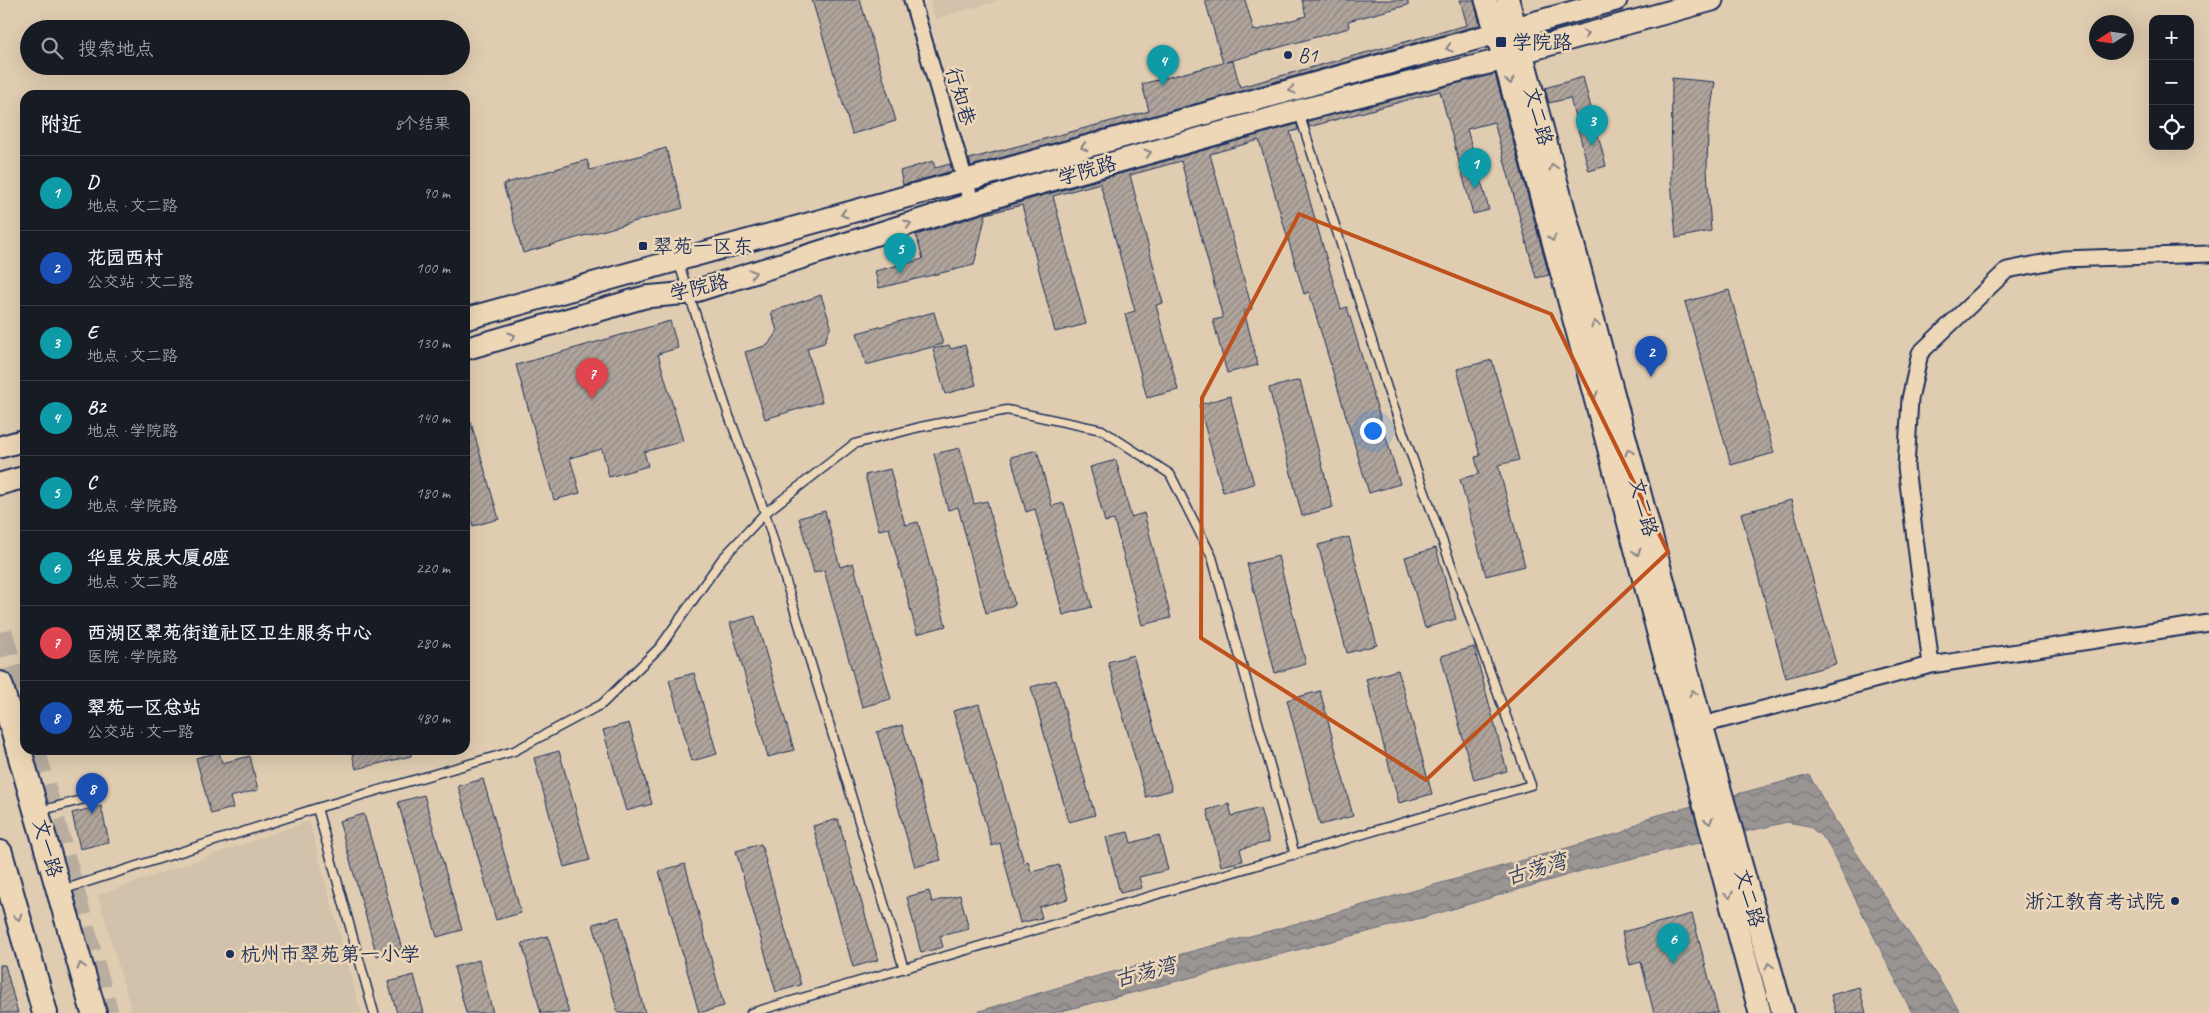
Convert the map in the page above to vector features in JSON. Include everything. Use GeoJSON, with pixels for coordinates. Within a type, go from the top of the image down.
{"type":"FeatureCollection","features":[{"type":"Feature","properties":{"kind":"main road","name":"文二路"},"geometry":{"type":"LineString","coordinates":[[1486,0],[1506,31],[1513,55],[1702,725],[1711,792]]}},
{"type":"Feature","properties":{"kind":"main road","name":"文二路"},"geometry":{"type":"LineString","coordinates":[[1506,31],[1508,0]]}},
{"type":"Feature","properties":{"kind":"main road","name":"学院路"},"geometry":{"type":"LineString","coordinates":[[470,318],[1616,0]]}},
{"type":"Feature","properties":{"kind":"main road","name":"学院路"},"geometry":{"type":"LineString","coordinates":[[470,348],[645,297],[689,293],[972,204],[1298,111],[1513,55],[1712,0]]}},
{"type":"Feature","properties":{"kind":"main road","name":"文二路"},"geometry":{"type":"LineString","coordinates":[[1513,55],[1725,846],[1760,1013]]}},
{"type":"Feature","properties":{"kind":"main road"},"geometry":{"type":"LineString","coordinates":[[0,447],[20,441]]}},
{"type":"Feature","properties":{"kind":"main road"},"geometry":{"type":"LineString","coordinates":[[0,484],[20,478]]}},
{"type":"Feature","properties":{"kind":"main road","name":"文一路"},"geometry":{"type":"LineString","coordinates":[[0,684],[20,753]]}},
{"type":"Feature","properties":{"kind":"main road","name":"文一路"},"geometry":{"type":"LineString","coordinates":[[21,755],[94,1013]]}},
{"type":"Feature","properties":{"kind":"main road","name":"文二路"},"geometry":{"type":"LineString","coordinates":[[1725,846],[1782,1013]]}},
{"type":"Feature","properties":{"kind":"main road"},"geometry":{"type":"LineString","coordinates":[[0,853],[45,1013]]}},
{"type":"Feature","properties":{"kind":"street","name":"行知巷"},"geometry":{"type":"LineString","coordinates":[[912,0],[972,204]]}},
{"type":"Feature","properties":{"kind":"street"},"geometry":{"type":"LineString","coordinates":[[1931,665],[1906,467],[1910,399],[1920,353],[2007,270],[2063,259],[2209,254]]}},
{"type":"Feature","properties":{"kind":"street"},"geometry":{"type":"LineString","coordinates":[[1702,725],[1931,665],[2209,623]]}},
{"type":"Feature","properties":{"kind":"lane"},"geometry":{"type":"LineString","coordinates":[[751,1013],[1530,785],[1387,388],[1298,111]]}},
{"type":"Feature","properties":{"kind":"lane"},"geometry":{"type":"LineString","coordinates":[[678,261],[728,412],[765,513],[904,969]]}},
{"type":"Feature","properties":{"kind":"lane"},"geometry":{"type":"LineString","coordinates":[[60,891],[317,808],[514,751],[602,704],[660,647],[722,559],[765,513],[854,444],[920,427],[1007,410],[1102,430],[1170,474],[1212,557],[1295,855]]}},
{"type":"Feature","properties":{"kind":"lane"},"geometry":{"type":"LineString","coordinates":[[37,812],[85,799]]}},
{"type":"Feature","properties":{"kind":"lane"},"geometry":{"type":"LineString","coordinates":[[317,808],[374,1013]]}},
{"type":"Feature","properties":{"kind":"highlighted area"},"geometry":{"type":"Polygon","coordinates":[[[1299,214],[1551,314],[1668,552],[1426,780],[1201,638],[1202,398],[1299,214]]]}},
{"type":"Feature","properties":{"kind":"shaded area"},"geometry":{"type":"Polygon","coordinates":[[[930,0],[1000,0],[935,19],[930,0]]]}},
{"type":"Feature","properties":{"kind":"shaded area","name":"杭州市翠苑第一小学"},"geometry":{"type":"Polygon","coordinates":[[[309,821],[361,1013],[132,1013],[98,895],[309,821]]]}},
{"type":"Feature","properties":{"kind":"water","name":"古荡湾"},"geometry":{"type":"Polygon","coordinates":[[[1809,775],[1835,820],[1961,1013],[1912,1013],[1826,840],[1809,826],[1787,822],[1588,869],[1429,916],[1054,1013],[973,1013],[1086,979],[1273,930],[1624,832],[1647,818],[1809,775]]]}},
{"type":"Feature","properties":{"kind":"building"},"geometry":{"type":"Polygon","coordinates":[[[812,0],[860,0],[896,121],[852,134],[812,0]]]}},
{"type":"Feature","properties":{"kind":"building"},"geometry":{"type":"Polygon","coordinates":[[[1205,0],[1245,0],[1254,31],[1306,16],[1302,0],[1408,0],[1408,5],[1348,21],[1349,28],[1226,62],[1233,61],[1240,87],[1467,25],[1460,0],[1474,0],[1480,25],[971,166],[969,159],[1149,111],[1142,84],[1223,63],[1205,0]]]}},
{"type":"Feature","properties":{"kind":"building"},"geometry":{"type":"Polygon","coordinates":[[[1495,74],[1549,275],[1536,278],[1494,122],[1467,129],[1489,210],[1473,214],[1440,91],[1309,127],[1308,121],[1495,74]]]}},
{"type":"Feature","properties":{"kind":"building"},"geometry":{"type":"Polygon","coordinates":[[[1583,77],[1606,166],[1589,171],[1570,98],[1549,103],[1545,88],[1583,77]]]}},
{"type":"Feature","properties":{"kind":"building"},"geometry":{"type":"Polygon","coordinates":[[[1672,78],[1715,82],[1708,128],[1707,169],[1711,231],[1676,238],[1671,181],[1672,78]]]}},
{"type":"Feature","properties":{"kind":"building"},"geometry":{"type":"Polygon","coordinates":[[[1297,124],[1298,130],[1290,132],[1341,309],[1347,307],[1400,484],[1369,493],[1309,292],[1304,294],[1259,140],[1210,154],[1252,309],[1244,311],[1258,365],[1227,373],[1213,320],[1223,318],[1181,161],[1130,175],[1163,303],[1156,305],[1178,390],[1147,398],[1125,314],[1135,311],[1100,183],[1053,196],[1086,324],[1055,332],[1022,205],[986,214],[974,265],[879,288],[875,271],[923,259],[916,235],[1027,200],[1297,124]]]}},
{"type":"Feature","properties":{"kind":"building"},"geometry":{"type":"Polygon","coordinates":[[[666,148],[683,208],[523,253],[503,184],[587,160],[590,170],[666,148]]]}},
{"type":"Feature","properties":{"kind":"building"},"geometry":{"type":"Polygon","coordinates":[[[933,161],[935,168],[950,164],[952,171],[903,185],[900,171],[933,161]]]}},
{"type":"Feature","properties":{"kind":"building"},"geometry":{"type":"Polygon","coordinates":[[[1729,290],[1774,453],[1731,465],[1685,302],[1729,290]]]}},
{"type":"Feature","properties":{"kind":"building"},"geometry":{"type":"Polygon","coordinates":[[[821,295],[831,326],[824,343],[807,348],[822,402],[765,419],[745,352],[768,345],[777,331],[771,312],[821,295]]]}},
{"type":"Feature","properties":{"kind":"building"},"geometry":{"type":"Polygon","coordinates":[[[934,312],[943,344],[866,365],[857,333],[934,312]]]}},
{"type":"Feature","properties":{"kind":"building"},"geometry":{"type":"Polygon","coordinates":[[[670,321],[678,348],[658,354],[683,441],[644,452],[648,466],[609,477],[602,449],[570,458],[580,493],[554,500],[516,365],[670,321]]]}},
{"type":"Feature","properties":{"kind":"building"},"geometry":{"type":"Polygon","coordinates":[[[949,345],[951,349],[965,345],[976,385],[945,394],[933,349],[949,345]]]}},
{"type":"Feature","properties":{"kind":"building"},"geometry":{"type":"Polygon","coordinates":[[[1492,360],[1519,460],[1498,465],[1525,566],[1486,576],[1460,479],[1479,474],[1475,457],[1480,456],[1457,369],[1492,360]]]}},
{"type":"Feature","properties":{"kind":"building"},"geometry":{"type":"Polygon","coordinates":[[[1300,380],[1333,507],[1302,516],[1269,388],[1300,380]]]}},
{"type":"Feature","properties":{"kind":"building"},"geometry":{"type":"Polygon","coordinates":[[[1230,396],[1254,484],[1223,492],[1199,405],[1230,396]]]}},
{"type":"Feature","properties":{"kind":"building"},"geometry":{"type":"Polygon","coordinates":[[[470,419],[499,519],[473,526],[470,515],[470,419]]]}},
{"type":"Feature","properties":{"kind":"building"},"geometry":{"type":"Polygon","coordinates":[[[960,448],[974,504],[987,501],[1015,605],[986,613],[958,507],[948,510],[934,454],[960,448]]]}},
{"type":"Feature","properties":{"kind":"building"},"geometry":{"type":"Polygon","coordinates":[[[1037,450],[1052,506],[1064,503],[1092,607],[1063,615],[1035,509],[1026,512],[1011,457],[1037,450]]]}},
{"type":"Feature","properties":{"kind":"building"},"geometry":{"type":"Polygon","coordinates":[[[1116,460],[1131,517],[1144,513],[1171,618],[1142,625],[1114,520],[1105,522],[1090,467],[1116,460]]]}},
{"type":"Feature","properties":{"kind":"building"},"geometry":{"type":"Polygon","coordinates":[[[890,469],[905,525],[918,522],[946,626],[917,634],[889,528],[879,530],[865,475],[890,469]]]}},
{"type":"Feature","properties":{"kind":"building"},"geometry":{"type":"Polygon","coordinates":[[[1791,500],[1836,664],[1786,678],[1741,513],[1791,500]]]}},
{"type":"Feature","properties":{"kind":"building"},"geometry":{"type":"Polygon","coordinates":[[[825,511],[840,567],[853,563],[891,699],[862,707],[824,570],[814,573],[799,518],[825,511]]]}},
{"type":"Feature","properties":{"kind":"building"},"geometry":{"type":"Polygon","coordinates":[[[1349,537],[1377,645],[1347,653],[1318,545],[1349,537]]]}},
{"type":"Feature","properties":{"kind":"building"},"geometry":{"type":"Polygon","coordinates":[[[1436,548],[1456,619],[1425,628],[1405,557],[1436,548]]]}},
{"type":"Feature","properties":{"kind":"building"},"geometry":{"type":"Polygon","coordinates":[[[1278,556],[1306,664],[1275,673],[1247,564],[1278,556]]]}},
{"type":"Feature","properties":{"kind":"building"},"geometry":{"type":"Polygon","coordinates":[[[755,616],[794,750],[768,757],[730,623],[755,616]]]}},
{"type":"Feature","properties":{"kind":"building"},"geometry":{"type":"Polygon","coordinates":[[[1474,647],[1507,771],[1474,780],[1441,656],[1474,647]]]}},
{"type":"Feature","properties":{"kind":"building"},"geometry":{"type":"Polygon","coordinates":[[[1133,655],[1172,790],[1146,797],[1108,662],[1133,655]]]}},
{"type":"Feature","properties":{"kind":"building"},"geometry":{"type":"Polygon","coordinates":[[[1398,670],[1432,794],[1399,803],[1366,679],[1398,670]]]}},
{"type":"Feature","properties":{"kind":"building"},"geometry":{"type":"Polygon","coordinates":[[[694,673],[717,754],[692,761],[669,680],[694,673]]]}},
{"type":"Feature","properties":{"kind":"building"},"geometry":{"type":"Polygon","coordinates":[[[1056,680],[1095,815],[1069,822],[1031,687],[1056,680]]]}},
{"type":"Feature","properties":{"kind":"building"},"geometry":{"type":"Polygon","coordinates":[[[1320,691],[1353,816],[1320,825],[1287,700],[1320,691]]]}},
{"type":"Feature","properties":{"kind":"building"},"geometry":{"type":"Polygon","coordinates":[[[979,704],[1024,863],[1028,861],[1031,872],[1059,865],[1068,899],[1039,907],[1042,918],[1020,923],[1000,843],[992,846],[953,711],[979,704]]]}},
{"type":"Feature","properties":{"kind":"building"},"geometry":{"type":"Polygon","coordinates":[[[629,723],[652,804],[626,811],[603,730],[629,723]]]}},
{"type":"Feature","properties":{"kind":"building"},"geometry":{"type":"Polygon","coordinates":[[[902,725],[941,860],[915,867],[877,732],[902,725]]]}},
{"type":"Feature","properties":{"kind":"building"},"geometry":{"type":"Polygon","coordinates":[[[559,751],[590,860],[564,867],[534,758],[559,751]]]}},
{"type":"Feature","properties":{"kind":"building"},"geometry":{"type":"Polygon","coordinates":[[[208,755],[220,755],[222,763],[250,756],[258,790],[230,797],[233,808],[211,814],[196,758],[208,755]]]}},
{"type":"Feature","properties":{"kind":"building"},"geometry":{"type":"Polygon","coordinates":[[[352,755],[411,755],[411,756],[356,769],[352,755]]]}},
{"type":"Feature","properties":{"kind":"building"},"geometry":{"type":"Polygon","coordinates":[[[483,779],[521,913],[496,920],[458,786],[483,779]]]}},
{"type":"Feature","properties":{"kind":"building"},"geometry":{"type":"Polygon","coordinates":[[[424,795],[462,930],[437,937],[398,802],[424,795]]]}},
{"type":"Feature","properties":{"kind":"building"},"geometry":{"type":"Polygon","coordinates":[[[1229,804],[1232,816],[1260,808],[1269,842],[1240,849],[1243,861],[1221,866],[1207,810],[1229,804]]]}},
{"type":"Feature","properties":{"kind":"building"},"geometry":{"type":"Polygon","coordinates":[[[101,806],[109,842],[80,849],[72,813],[101,806]]]}},
{"type":"Feature","properties":{"kind":"building"},"geometry":{"type":"Polygon","coordinates":[[[364,814],[402,949],[377,956],[339,821],[364,814]]]}},
{"type":"Feature","properties":{"kind":"building"},"geometry":{"type":"Polygon","coordinates":[[[838,819],[878,960],[853,967],[813,826],[838,819]]]}},
{"type":"Feature","properties":{"kind":"building"},"geometry":{"type":"Polygon","coordinates":[[[1128,832],[1131,843],[1159,835],[1168,870],[1139,877],[1142,888],[1120,893],[1106,837],[1128,832]]]}},
{"type":"Feature","properties":{"kind":"building"},"geometry":{"type":"Polygon","coordinates":[[[761,844],[801,985],[776,992],[736,851],[761,844]]]}},
{"type":"Feature","properties":{"kind":"building"},"geometry":{"type":"Polygon","coordinates":[[[685,864],[724,1006],[699,1013],[659,871],[685,864]]]}},
{"type":"Feature","properties":{"kind":"building"},"geometry":{"type":"Polygon","coordinates":[[[929,891],[932,902],[960,895],[969,929],[940,936],[943,947],[921,953],[907,897],[929,891]]]}},
{"type":"Feature","properties":{"kind":"building"},"geometry":{"type":"Polygon","coordinates":[[[1692,914],[1718,1013],[1654,1013],[1641,962],[1630,965],[1622,932],[1692,914]]]}},
{"type":"Feature","properties":{"kind":"building"},"geometry":{"type":"Polygon","coordinates":[[[619,917],[645,1013],[618,1013],[593,924],[619,917]]]}},
{"type":"Feature","properties":{"kind":"building"},"geometry":{"type":"Polygon","coordinates":[[[548,936],[569,1013],[541,1013],[522,943],[548,936]]]}},
{"type":"Feature","properties":{"kind":"building"},"geometry":{"type":"Polygon","coordinates":[[[479,960],[493,1013],[466,1013],[454,967],[479,960]]]}},
{"type":"Feature","properties":{"kind":"building"},"geometry":{"type":"Polygon","coordinates":[[[0,965],[5,965],[18,1013],[0,1013],[0,965]]]}},
{"type":"Feature","properties":{"kind":"building"},"geometry":{"type":"Polygon","coordinates":[[[414,975],[424,1013],[397,1013],[388,982],[414,975]]]}},
{"type":"Feature","properties":{"kind":"building"},"geometry":{"type":"Polygon","coordinates":[[[1859,987],[1866,1013],[1836,1013],[1831,995],[1859,987]]]}},
{"type":"Feature","properties":{"kind":"tunnel"},"geometry":{"type":"LineString","coordinates":[[0,632],[20,704]]}},
{"type":"Feature","properties":{"kind":"tunnel"},"geometry":{"type":"LineString","coordinates":[[34,755],[106,1013]]}},
{"type":"Feature","properties":{"kind":"place","name":"学院路"},"geometry":{"type":"Point","coordinates":[1501,42]}},
{"type":"Feature","properties":{"kind":"place","name":"B1"},"geometry":{"type":"Point","coordinates":[1288,55]}},
{"type":"Feature","properties":{"kind":"place","name":"B2"},"geometry":{"type":"Point","coordinates":[1163,86]}},
{"type":"Feature","properties":{"kind":"place","name":"E"},"geometry":{"type":"Point","coordinates":[1592,146]}},
{"type":"Feature","properties":{"kind":"place","name":"D"},"geometry":{"type":"Point","coordinates":[1475,189]}},
{"type":"Feature","properties":{"kind":"place","name":"翠苑一区东"},"geometry":{"type":"Point","coordinates":[643,246]}},
{"type":"Feature","properties":{"kind":"place","name":"C"},"geometry":{"type":"Point","coordinates":[900,274]}},
{"type":"Feature","properties":{"kind":"place","name":"花园西村"},"geometry":{"type":"Point","coordinates":[1651,377]}},
{"type":"Feature","properties":{"kind":"place","name":"西湖区翠苑街道社区卫生服务中心"},"geometry":{"type":"Point","coordinates":[592,399]}},
{"type":"Feature","properties":{"kind":"place","name":"翠苑一区总站"},"geometry":{"type":"Point","coordinates":[92,814]}},
{"type":"Feature","properties":{"kind":"place","name":"浙江教育考试院"},"geometry":{"type":"Point","coordinates":[2175,901]}},
{"type":"Feature","properties":{"kind":"place","name":"杭州市翠苑第一小学"},"geometry":{"type":"Point","coordinates":[230,954]}},
{"type":"Feature","properties":{"kind":"place","name":"华星发展大厦B座"},"geometry":{"type":"Point","coordinates":[1673,964]}}]}
